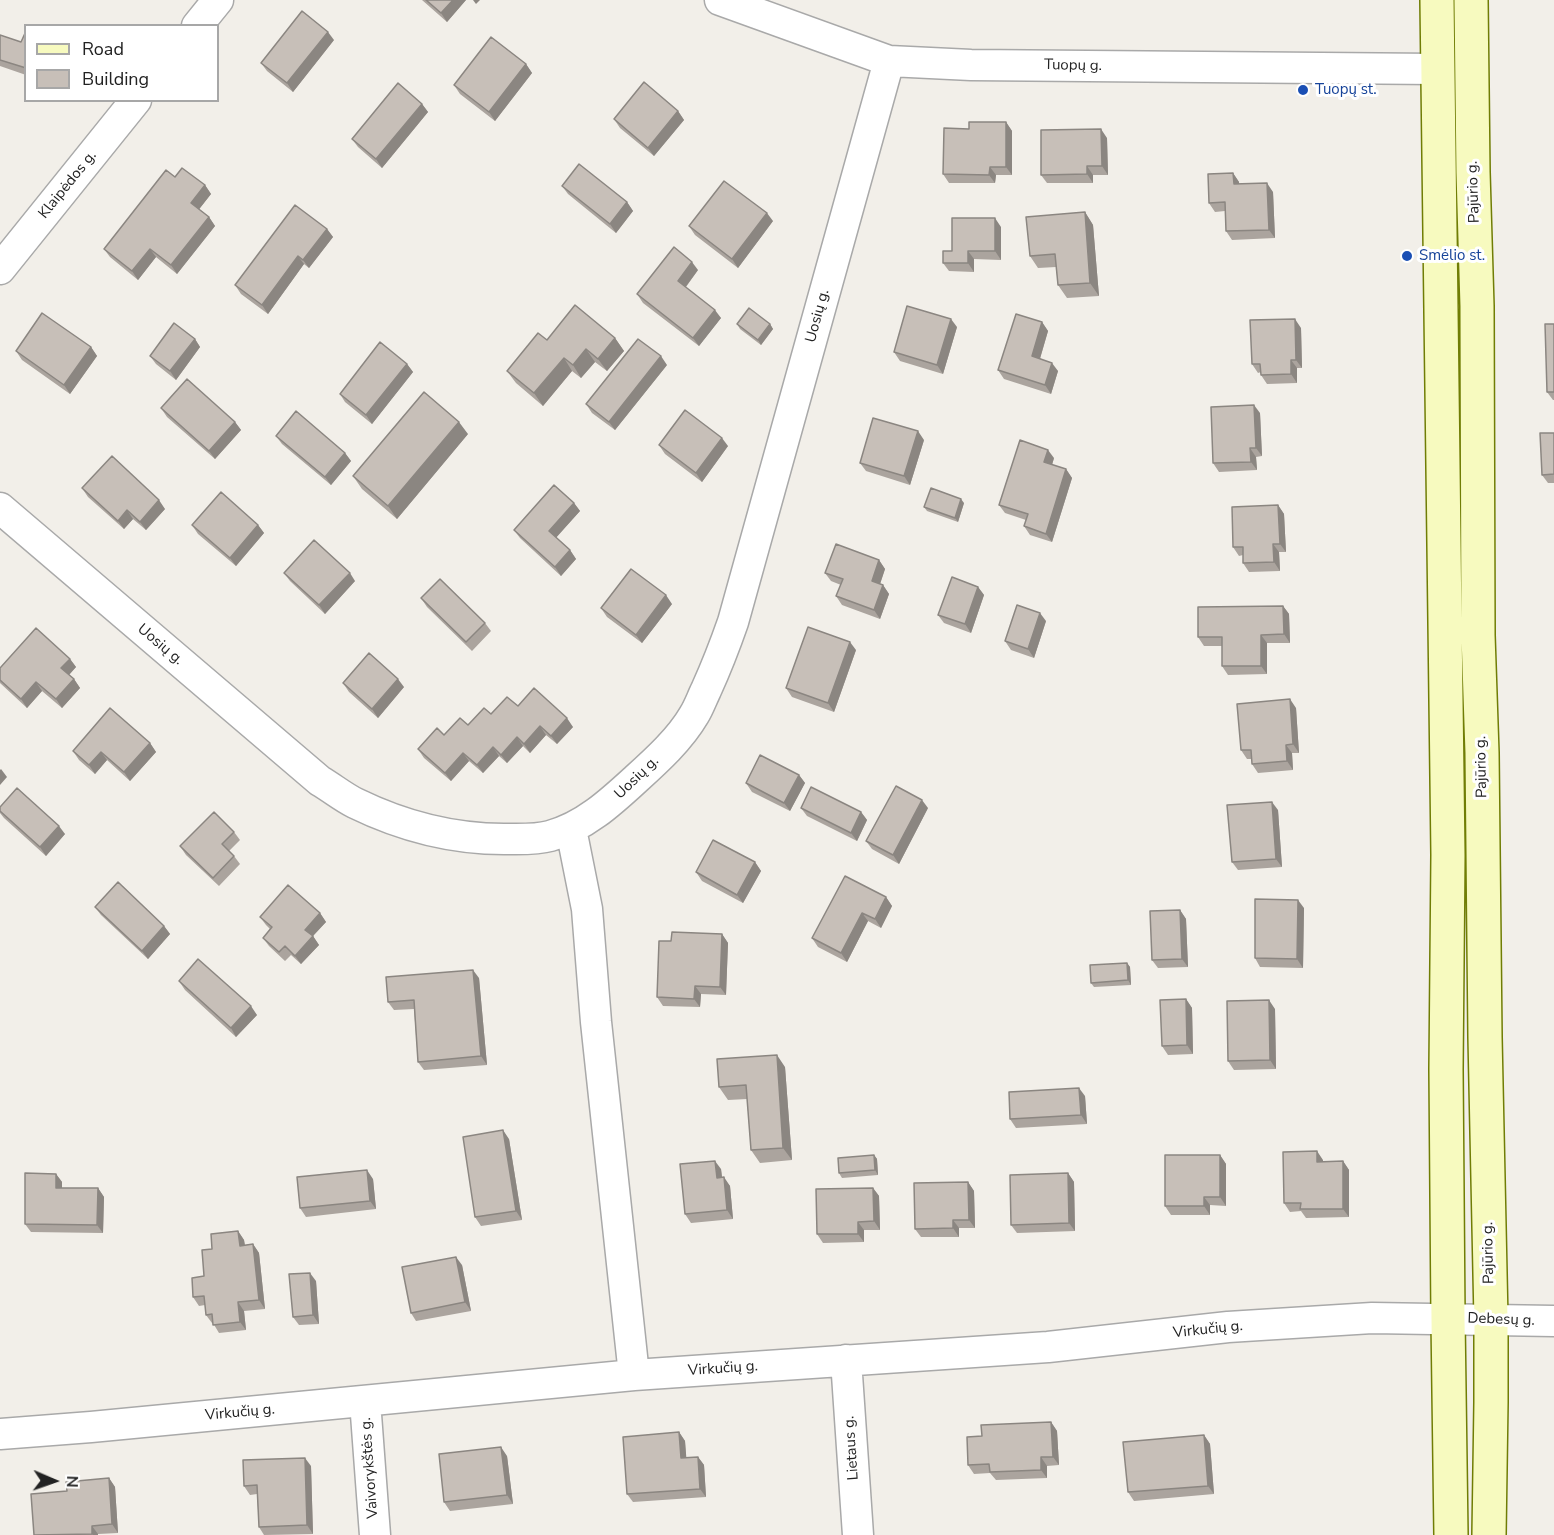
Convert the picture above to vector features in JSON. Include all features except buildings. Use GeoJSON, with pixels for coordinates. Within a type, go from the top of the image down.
{"type":"FeatureCollection","features":[{"type":"Feature","properties":{"kind":"main road"},"geometry":{"type":"LineString","coordinates":[[1437,0],[1448,855],[1446,1068],[1451,1535]]}},
{"type":"Feature","properties":{"kind":"main road","name":"Pajūrio g."},"geometry":{"type":"LineString","coordinates":[[1471,0],[1473,172],[1478,306],[1478,635],[1491,1320],[1489,1535]]}},
{"type":"Feature","properties":{"kind":"street"},"geometry":{"type":"LineString","coordinates":[[199,24],[218,0]]}},
{"type":"Feature","properties":{"kind":"street","name":"Tuopų g."},"geometry":{"type":"LineString","coordinates":[[720,0],[889,61],[971,65],[1437,69]]}},
{"type":"Feature","properties":{"kind":"street","name":"Uosių g."},"geometry":{"type":"LineString","coordinates":[[0,508],[320,781],[354,802],[426,830],[456,836],[489,839],[548,837],[571,829],[604,809],[678,737],[694,715],[719,660],[733,622],[889,61]]}},
{"type":"Feature","properties":{"kind":"street","name":"Klaipėdos g."},"geometry":{"type":"LineString","coordinates":[[0,269],[134,102]]}},
{"type":"Feature","properties":{"kind":"street"},"geometry":{"type":"LineString","coordinates":[[571,829],[587,909],[596,1022],[634,1375]]}},
{"type":"Feature","properties":{"kind":"street","name":"Virkučių g."},"geometry":{"type":"LineString","coordinates":[[0,1434],[634,1375],[1048,1347],[1228,1327],[1372,1318],[1448,1319]]}},
{"type":"Feature","properties":{"kind":"street","name":"Debesų g."},"geometry":{"type":"LineString","coordinates":[[1448,1319],[1554,1321]]}},
{"type":"Feature","properties":{"kind":"street","name":"Lietaus g."},"geometry":{"type":"LineString","coordinates":[[846,1360],[858,1535]]}},
{"type":"Feature","properties":{"kind":"street","name":"Vaivorykštės g."},"geometry":{"type":"LineString","coordinates":[[365,1401],[375,1535]]}},
{"type":"Feature","properties":{"kind":"place","name":"Tuopų st."},"geometry":{"type":"Point","coordinates":[1303,90]}},
{"type":"Feature","properties":{"kind":"place","name":"Smėlio st."},"geometry":{"type":"Point","coordinates":[1407,256]}}]}
